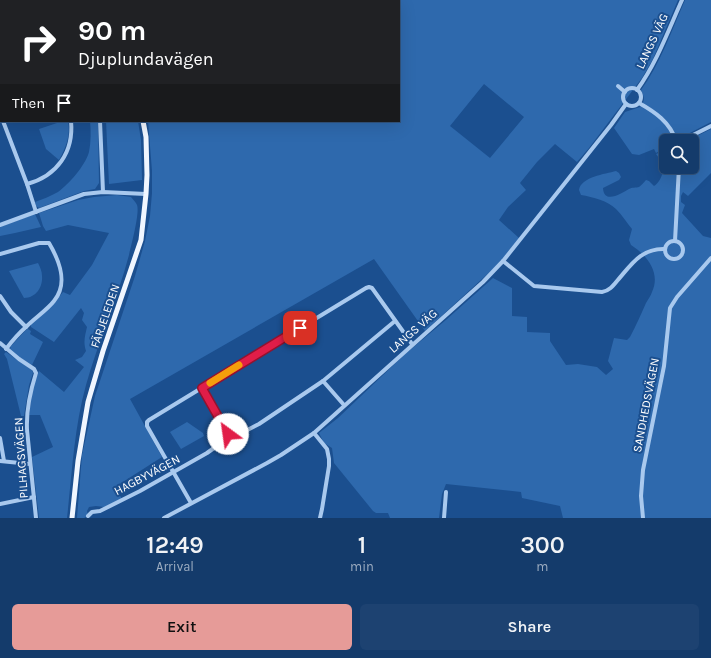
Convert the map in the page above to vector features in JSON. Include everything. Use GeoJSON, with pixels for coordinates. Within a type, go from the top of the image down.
{"type":"FeatureCollection","features":[{"type":"Feature","properties":{"kind":"main road","name":"FÄRJELEDEN"},"geometry":{"type":"LineString","coordinates":[[72,518],[78,461],[88,402],[103,351],[141,240],[147,175],[146,137],[143,122]]}},
{"type":"Feature","properties":{"kind":"street","name":"LANGS VÄG"},"geometry":{"type":"LineString","coordinates":[[638,90],[654,63],[682,0]]}},
{"type":"Feature","properties":{"kind":"street"},"geometry":{"type":"LineString","coordinates":[[618,86],[625,92]]}},
{"type":"Feature","properties":{"kind":"street"},"geometry":{"type":"LineString","coordinates":[[631,89],[638,90],[641,97],[639,103],[633,106],[626,104],[624,99],[625,92],[631,89]]}},
{"type":"Feature","properties":{"kind":"street"},"geometry":{"type":"LineString","coordinates":[[639,103],[663,120],[673,134]]}},
{"type":"Feature","properties":{"kind":"street","name":"LANGS VÄG"},"geometry":{"type":"LineString","coordinates":[[164,518],[274,459],[314,432],[365,388],[412,344],[483,282],[503,261],[626,104]]}},
{"type":"Feature","properties":{"kind":"street"},"geometry":{"type":"LineString","coordinates":[[3,122],[36,212]]}},
{"type":"Feature","properties":{"kind":"street"},"geometry":{"type":"LineString","coordinates":[[27,184],[38,180],[49,173],[65,155],[70,141],[72,128],[71,122]]}},
{"type":"Feature","properties":{"kind":"street"},"geometry":{"type":"LineString","coordinates":[[100,122],[103,192]]}},
{"type":"Feature","properties":{"kind":"street"},"geometry":{"type":"LineString","coordinates":[[695,134],[711,126]]}},
{"type":"Feature","properties":{"kind":"street"},"geometry":{"type":"LineString","coordinates":[[675,241],[679,174]]}},
{"type":"Feature","properties":{"kind":"street"},"geometry":{"type":"LineString","coordinates":[[0,225],[84,194],[103,192],[146,194]]}},
{"type":"Feature","properties":{"kind":"street"},"geometry":{"type":"LineString","coordinates":[[675,241],[679,242],[683,247],[683,253],[676,259],[670,258],[666,255],[665,249],[668,243],[675,241]]}},
{"type":"Feature","properties":{"kind":"street"},"geometry":{"type":"LineString","coordinates":[[0,254],[39,243],[49,243],[57,257],[62,277],[59,294],[54,301],[26,326],[6,349]]}},
{"type":"Feature","properties":{"kind":"street"},"geometry":{"type":"LineString","coordinates":[[503,261],[534,286],[602,292],[611,288],[635,261],[644,254],[652,250],[665,249]]}},
{"type":"Feature","properties":{"kind":"street","name":"SANDHEDSVÄGEN"},"geometry":{"type":"LineString","coordinates":[[643,518],[641,496],[643,470],[664,362],[670,308],[677,297],[711,258]]}},
{"type":"Feature","properties":{"kind":"street"},"geometry":{"type":"LineString","coordinates":[[191,504],[147,426],[147,422],[149,420],[366,288],[372,288],[412,344]]}},
{"type":"Feature","properties":{"kind":"street"},"geometry":{"type":"LineString","coordinates":[[0,296],[12,312],[26,326]]}},
{"type":"Feature","properties":{"kind":"street"},"geometry":{"type":"LineString","coordinates":[[202,388],[228,434],[234,438],[265,420],[323,381],[395,321]]}},
{"type":"Feature","properties":{"kind":"street","name":"PILHAGSVÄGEN"},"geometry":{"type":"LineString","coordinates":[[0,343],[18,359],[34,369],[36,373],[31,386],[26,416],[36,518]]}},
{"type":"Feature","properties":{"kind":"street"},"geometry":{"type":"LineString","coordinates":[[323,381],[344,405]]}},
{"type":"Feature","properties":{"kind":"street"},"geometry":{"type":"LineString","coordinates":[[314,432],[327,449],[329,459],[320,518]]}},
{"type":"Feature","properties":{"kind":"street"},"geometry":{"type":"LineString","coordinates":[[0,438],[2,461],[30,464]]}},
{"type":"Feature","properties":{"kind":"street","name":"HAGBYVÄGEN"},"geometry":{"type":"LineString","coordinates":[[88,516],[92,512],[100,511],[127,498],[214,448]]}},
{"type":"Feature","properties":{"kind":"street"},"geometry":{"type":"LineString","coordinates":[[444,518],[446,492]]}},
{"type":"Feature","properties":{"kind":"street"},"geometry":{"type":"LineString","coordinates":[[0,504],[34,497]]}},
{"type":"Feature","properties":{"kind":"shaded area"},"geometry":{"type":"Polygon","coordinates":[[[400,0],[678,0],[653,59],[642,78],[589,148],[577,162],[555,144],[537,162],[520,183],[526,190],[508,207],[499,220],[519,238],[493,269],[425,331],[374,259],[130,399],[162,457],[115,487],[122,499],[104,507],[89,507],[87,511],[88,516],[84,518],[77,518],[82,455],[95,396],[135,276],[145,241],[150,216],[152,171],[148,122],[400,122],[400,0]],[[484,84],[450,126],[490,158],[524,117],[484,84]]]}},
{"type":"Feature","properties":{"kind":"shaded area"},"geometry":{"type":"Polygon","coordinates":[[[685,0],[711,0],[711,122],[688,134],[659,134],[659,151],[656,153],[654,149],[639,155],[632,154],[614,128],[625,112],[640,107],[643,103],[644,97],[641,90],[660,58],[685,0]]]}},
{"type":"Feature","properties":{"kind":"shaded area"},"geometry":{"type":"Polygon","coordinates":[[[60,122],[68,122],[69,131],[66,146],[59,160],[46,149],[39,129],[60,122]]]}},
{"type":"Feature","properties":{"kind":"shaded area"},"geometry":{"type":"Polygon","coordinates":[[[90,122],[98,122],[99,183],[95,189],[84,191],[39,208],[36,206],[35,202],[58,192],[72,180],[87,157],[90,148],[90,122]]]}},
{"type":"Feature","properties":{"kind":"shaded area"},"geometry":{"type":"Polygon","coordinates":[[[106,122],[138,122],[141,140],[142,180],[109,184],[106,122]]]}},
{"type":"Feature","properties":{"kind":"shaded area"},"geometry":{"type":"Polygon","coordinates":[[[711,129],[711,173],[688,196],[683,192],[681,202],[685,205],[682,213],[703,236],[711,238],[711,518],[563,518],[560,506],[522,498],[521,492],[446,484],[442,494],[439,518],[390,518],[388,513],[376,513],[373,511],[334,463],[332,448],[324,443],[319,433],[338,418],[404,355],[493,278],[512,288],[512,316],[527,317],[527,332],[550,333],[550,341],[566,365],[578,364],[597,367],[606,375],[613,369],[608,361],[614,338],[627,340],[630,337],[652,293],[655,278],[654,271],[647,259],[631,245],[629,240],[632,229],[616,209],[613,206],[595,198],[581,195],[579,190],[584,182],[589,179],[616,171],[621,177],[619,180],[603,188],[606,196],[614,196],[630,188],[639,187],[646,180],[654,186],[658,183],[662,174],[699,174],[699,135],[711,129]]]}},
{"type":"Feature","properties":{"kind":"shaded area"},"geometry":{"type":"Polygon","coordinates":[[[117,195],[131,197],[136,203],[138,209],[136,222],[124,272],[91,369],[82,401],[74,451],[67,518],[39,518],[32,457],[53,447],[40,415],[29,415],[33,386],[39,371],[64,392],[84,367],[75,360],[82,357],[86,351],[84,342],[87,327],[82,320],[84,313],[81,308],[54,342],[31,327],[31,324],[55,302],[63,292],[70,295],[92,265],[109,233],[68,225],[46,231],[39,213],[78,200],[117,195]]]}},
{"type":"Feature","properties":{"kind":"shaded area"},"geometry":{"type":"Polygon","coordinates":[[[35,214],[41,227],[0,236],[0,227],[35,214]]]}},
{"type":"Feature","properties":{"kind":"shaded area"},"geometry":{"type":"Polygon","coordinates":[[[38,263],[42,274],[40,288],[32,296],[24,298],[9,271],[38,263]]]}},
{"type":"Feature","properties":{"kind":"shaded area"},"geometry":{"type":"Polygon","coordinates":[[[28,329],[31,331],[30,334],[43,342],[32,365],[10,349],[11,346],[28,329]]]}},
{"type":"Feature","properties":{"kind":"shaded area"},"geometry":{"type":"Polygon","coordinates":[[[6,352],[32,370],[33,373],[29,385],[24,416],[21,416],[7,359],[4,354],[6,352]]]}},
{"type":"Feature","properties":{"kind":"shaded area"},"geometry":{"type":"Polygon","coordinates":[[[187,422],[203,433],[204,436],[181,449],[170,432],[187,422]]]}},
{"type":"Feature","properties":{"kind":"slow traffic"},"geometry":{"type":"LineString","coordinates":[[210,383],[239,365]]}},
{"type":"Feature","properties":{"kind":"route"},"geometry":{"type":"LineString","coordinates":[[228,434],[202,388],[300,328]]}}]}
